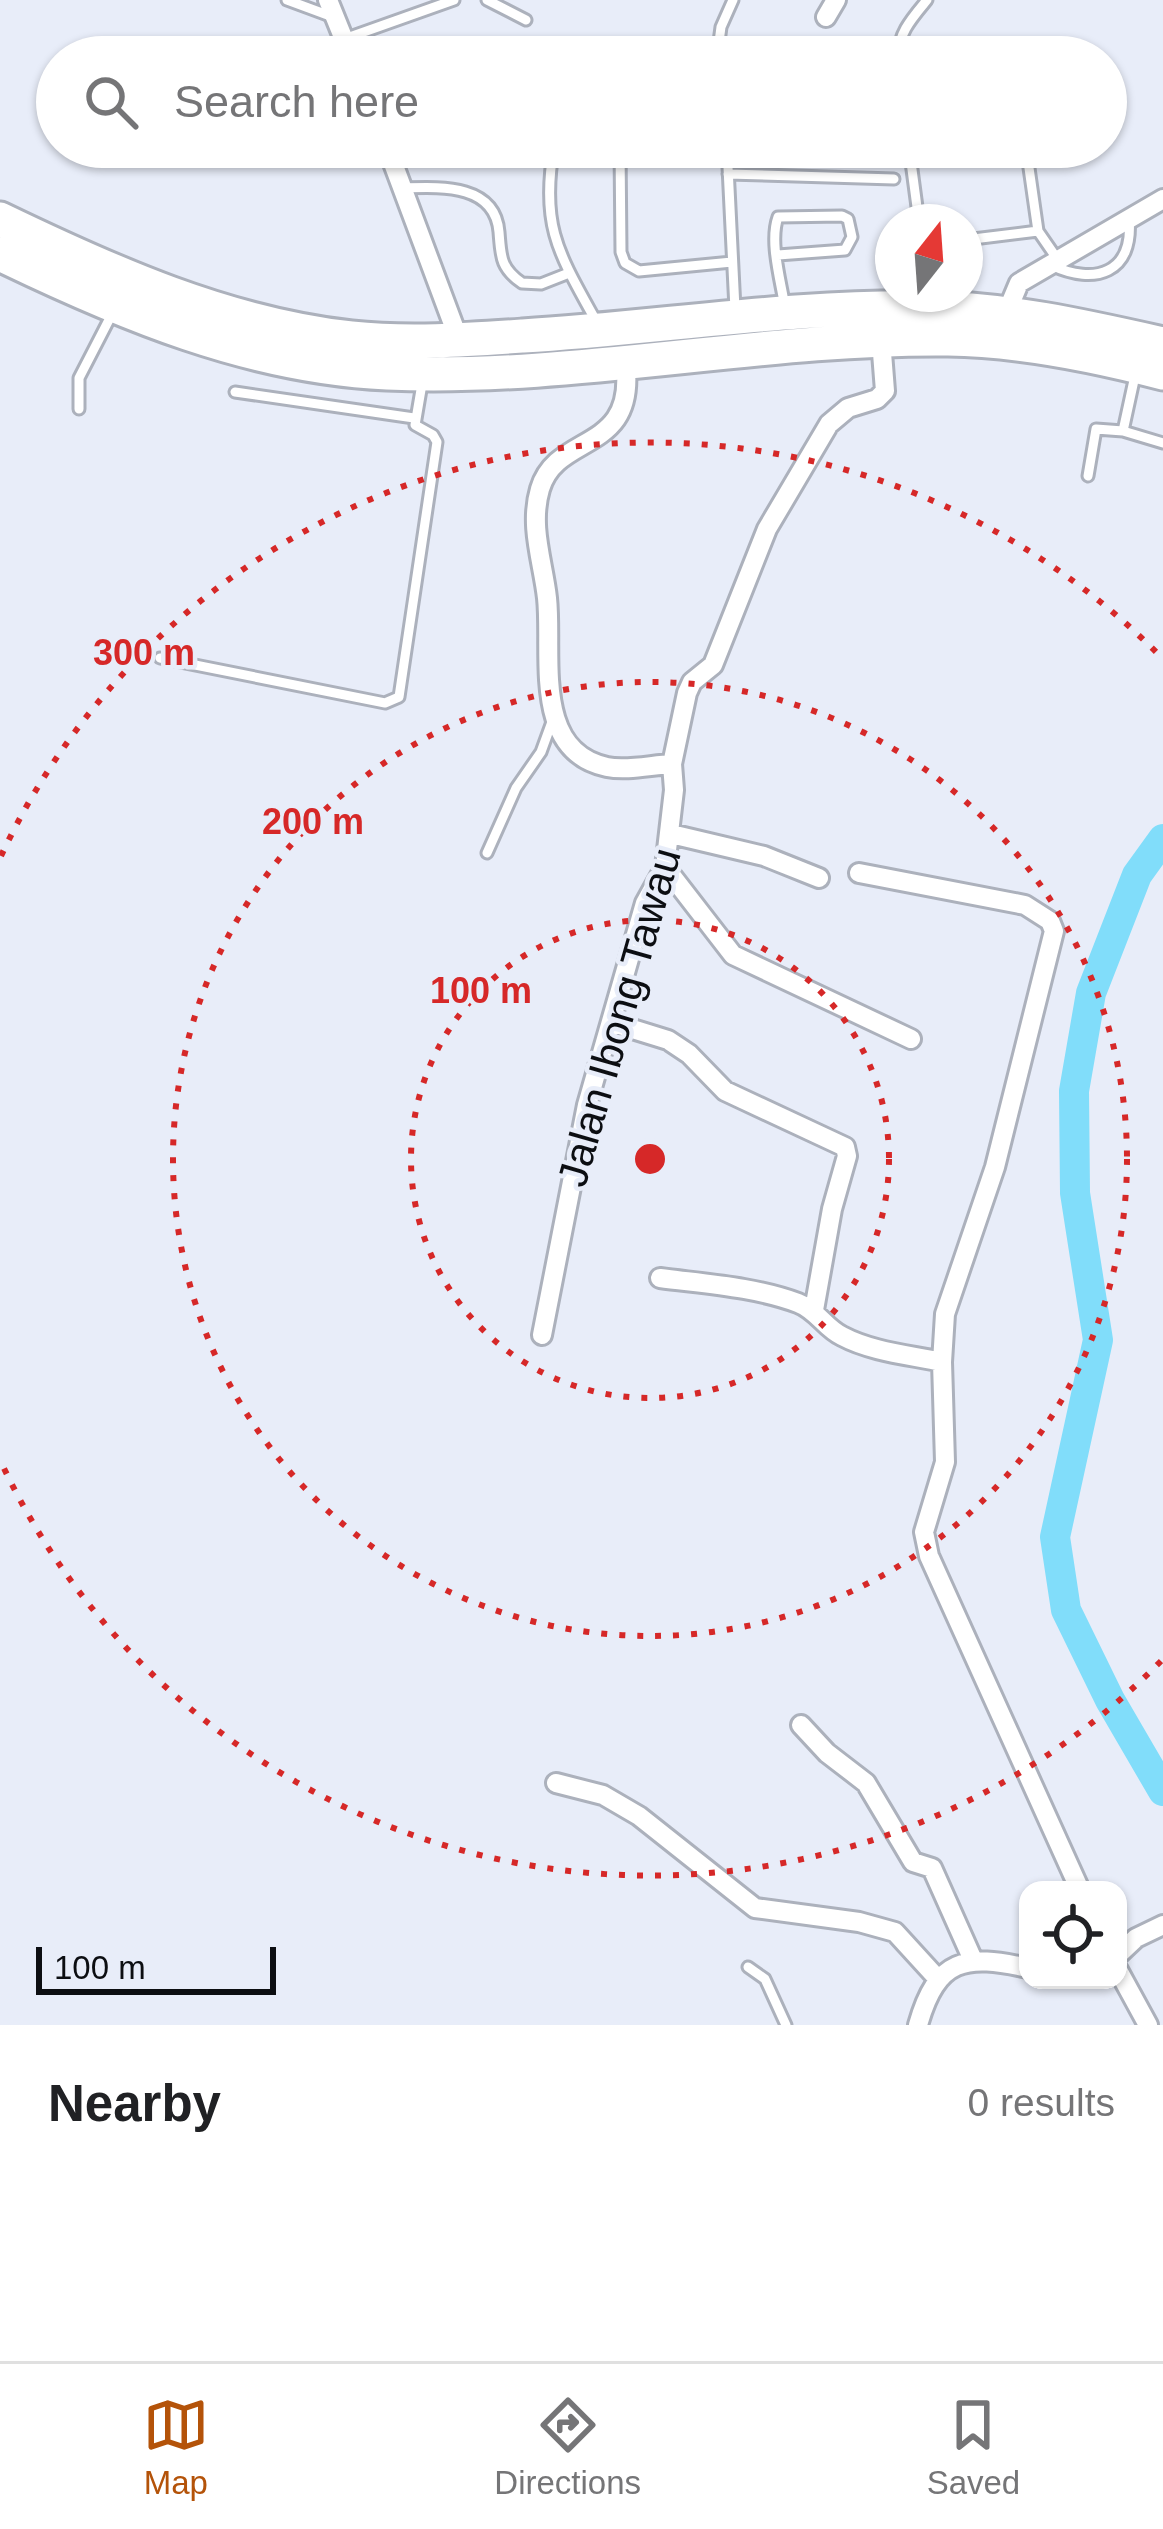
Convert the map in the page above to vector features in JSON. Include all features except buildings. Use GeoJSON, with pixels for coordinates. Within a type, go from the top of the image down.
{"type":"FeatureCollection","features":[{"type":"Feature","properties":{"kind":"highway"},"geometry":{"type":"LineString","coordinates":[[0,219],[193,337],[260,355],[351,370],[424,373],[881,340],[1001,343],[1154,361]]}},
{"type":"Feature","properties":{"kind":"highway"},"geometry":{"type":"LineString","coordinates":[[0,254],[122,292],[264,324],[382,340],[602,331],[875,306]]}},
{"type":"Feature","properties":{"kind":"highway"},"geometry":{"type":"LineString","coordinates":[[983,310],[1154,361]]}},
{"type":"Feature","properties":{"kind":"street"},"geometry":{"type":"LineString","coordinates":[[395,168],[459,340]]}},
{"type":"Feature","properties":{"kind":"street"},"geometry":{"type":"LineString","coordinates":[[1006,314],[1019,283],[1162,200]]}},
{"type":"Feature","properties":{"kind":"street","name":"Jalan Ibong Tawau"},"geometry":{"type":"LineString","coordinates":[[542,1334],[587,1105],[645,903],[665,867],[672,764],[687,693],[692,682],[713,665],[766,529],[829,424],[886,391],[881,340]]}},
{"type":"Feature","properties":{"kind":"street"},"geometry":{"type":"LineString","coordinates":[[625,361],[629,387],[616,419],[593,441],[555,465],[540,487],[536,534],[547,596],[554,719],[576,749],[592,761],[608,767],[672,764]]}},
{"type":"Feature","properties":{"kind":"street"},"geometry":{"type":"LineString","coordinates":[[670,834],[764,856],[819,878]]}},
{"type":"Feature","properties":{"kind":"street"},"geometry":{"type":"LineString","coordinates":[[665,867],[733,955],[911,1039]]}},
{"type":"Feature","properties":{"kind":"street"},"geometry":{"type":"LineString","coordinates":[[859,873],[1024,905],[1050,921],[1054,931],[995,1167],[945,1314],[945,1462],[924,1532],[928,1556],[1075,1881]]}},
{"type":"Feature","properties":{"kind":"street"},"geometry":{"type":"LineString","coordinates":[[613,1023],[668,1040],[689,1054],[724,1091],[845,1147],[847,1156],[814,1310]]}},
{"type":"Feature","properties":{"kind":"street"},"geometry":{"type":"LineString","coordinates":[[660,1277],[750,1291],[814,1310],[836,1333],[857,1343],[942,1362]]}},
{"type":"Feature","properties":{"kind":"street"},"geometry":{"type":"LineString","coordinates":[[801,1725],[866,1783],[913,1862],[932,1868],[973,1960]]}},
{"type":"Feature","properties":{"kind":"street"},"geometry":{"type":"LineString","coordinates":[[556,1783],[603,1795],[639,1816],[755,1908],[859,1922],[895,1933],[937,1978]]}},
{"type":"Feature","properties":{"kind":"street"},"geometry":{"type":"LineString","coordinates":[[1127,1945],[1163,1925]]}},
{"type":"Feature","properties":{"kind":"street"},"geometry":{"type":"LineString","coordinates":[[918,2025],[937,1978],[973,1960],[1019,1967]]}},
{"type":"Feature","properties":{"kind":"street"},"geometry":{"type":"LineString","coordinates":[[1127,1986],[1148,2025]]}},
{"type":"Feature","properties":{"kind":"lane"},"geometry":{"type":"LineString","coordinates":[[287,0],[332,9]]}},
{"type":"Feature","properties":{"kind":"lane"},"geometry":{"type":"LineString","coordinates":[[374,36],[454,0]]}},
{"type":"Feature","properties":{"kind":"lane"},"geometry":{"type":"LineString","coordinates":[[487,0],[526,20]]}},
{"type":"Feature","properties":{"kind":"lane"},"geometry":{"type":"LineString","coordinates":[[720,36],[733,0]]}},
{"type":"Feature","properties":{"kind":"lane"},"geometry":{"type":"LineString","coordinates":[[902,36],[927,0]]}},
{"type":"Feature","properties":{"kind":"lane"},"geometry":{"type":"LineString","coordinates":[[550,168],[546,189],[550,230],[602,331]]}},
{"type":"Feature","properties":{"kind":"lane"},"geometry":{"type":"LineString","coordinates":[[620,168],[621,252],[626,263],[639,271],[732,262]]}},
{"type":"Feature","properties":{"kind":"lane"},"geometry":{"type":"LineString","coordinates":[[728,168],[735,319]]}},
{"type":"Feature","properties":{"kind":"lane"},"geometry":{"type":"LineString","coordinates":[[912,168],[917,204]]}},
{"type":"Feature","properties":{"kind":"lane"},"geometry":{"type":"LineString","coordinates":[[1029,168],[1038,231],[1054,262],[1070,274],[1099,275],[1124,255],[1131,238],[1129,218]]}},
{"type":"Feature","properties":{"kind":"lane"},"geometry":{"type":"LineString","coordinates":[[728,174],[894,178]]}},
{"type":"Feature","properties":{"kind":"lane"},"geometry":{"type":"LineString","coordinates":[[403,188],[448,187],[477,196],[496,217],[500,262],[522,283],[541,284],[569,273]]}},
{"type":"Feature","properties":{"kind":"lane"},"geometry":{"type":"LineString","coordinates":[[778,256],[845,250],[852,237],[848,219],[778,217],[775,224],[778,256],[786,315]]}},
{"type":"Feature","properties":{"kind":"lane"},"geometry":{"type":"LineString","coordinates":[[983,238],[1038,231]]}},
{"type":"Feature","properties":{"kind":"lane"},"geometry":{"type":"LineString","coordinates":[[79,409],[79,378],[122,292]]}},
{"type":"Feature","properties":{"kind":"lane"},"geometry":{"type":"LineString","coordinates":[[1123,431],[1154,361]]}},
{"type":"Feature","properties":{"kind":"lane"},"geometry":{"type":"LineString","coordinates":[[160,658],[385,703],[399,697],[437,442],[415,425],[424,373]]}},
{"type":"Feature","properties":{"kind":"lane"},"geometry":{"type":"LineString","coordinates":[[235,392],[414,418]]}},
{"type":"Feature","properties":{"kind":"lane"},"geometry":{"type":"LineString","coordinates":[[1088,476],[1096,429],[1163,442]]}},
{"type":"Feature","properties":{"kind":"lane"},"geometry":{"type":"LineString","coordinates":[[487,853],[516,788],[542,752],[554,719]]}},
{"type":"Feature","properties":{"kind":"lane"},"geometry":{"type":"LineString","coordinates":[[748,1967],[765,1979],[786,2025]]}},
{"type":"Feature","properties":{"kind":"waterway"},"geometry":{"type":"LineString","coordinates":[[1163,839],[1137,875],[1091,993],[1074,1091],[1075,1193],[1098,1340],[1055,1537],[1066,1610],[1110,1700],[1163,1791]]}}]}
